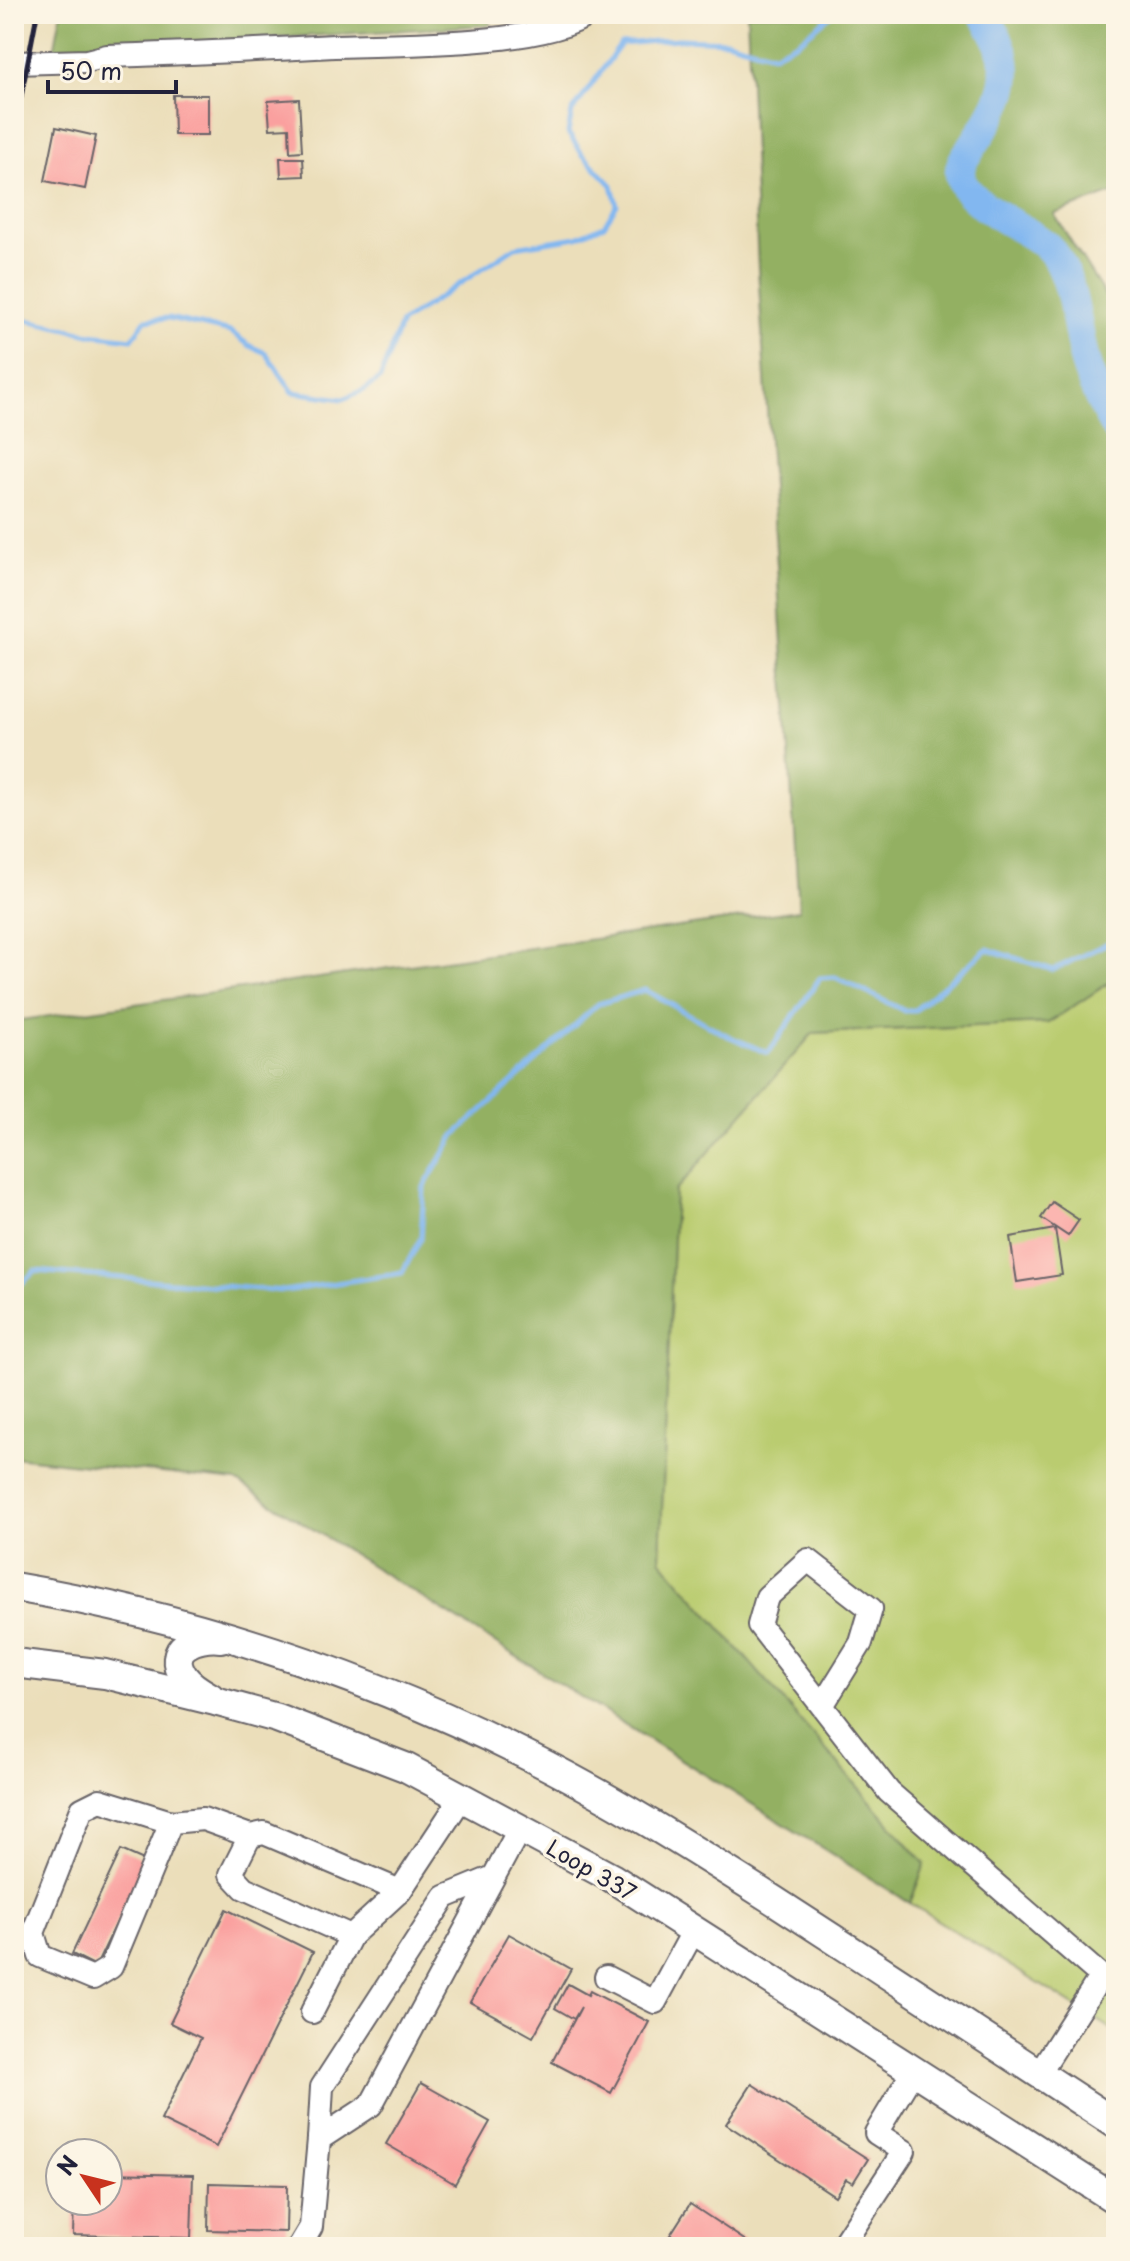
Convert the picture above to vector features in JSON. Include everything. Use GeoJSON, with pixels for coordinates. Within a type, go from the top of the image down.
{"type":"FeatureCollection","features":[{"type":"Feature","properties":{"kind":"main road"},"geometry":{"type":"LineString","coordinates":[[14,1587],[94,1602],[245,1641],[338,1672],[528,1756],[726,1871],[1116,2124]]}},
{"type":"Feature","properties":{"kind":"main road"},"geometry":{"type":"LineString","coordinates":[[215,1701],[185,1680],[178,1662],[180,1652],[190,1641],[200,1638],[245,1641]]}},
{"type":"Feature","properties":{"kind":"main road","name":"Loop 337"},"geometry":{"type":"LineString","coordinates":[[14,1663],[105,1674],[215,1701],[277,1718],[391,1761],[612,1878],[1116,2200]]}},
{"type":"Feature","properties":{"kind":"street"},"geometry":{"type":"LineString","coordinates":[[14,63],[484,39],[574,24],[588,14]]}},
{"type":"Feature","properties":{"kind":"street"},"geometry":{"type":"LineString","coordinates":[[14,52],[88,50],[107,56]]}},
{"type":"Feature","properties":{"kind":"street"},"geometry":{"type":"LineString","coordinates":[[822,1706],[861,1643],[871,1609],[808,1560],[767,1597],[759,1625],[822,1706],[889,1792],[1109,1978],[1039,2073]]}},
{"type":"Feature","properties":{"kind":"street"},"geometry":{"type":"LineString","coordinates":[[312,2012],[351,1936],[400,1891],[462,1797]]}},
{"type":"Feature","properties":{"kind":"street"},"geometry":{"type":"LineString","coordinates":[[171,1822],[111,1967],[93,1978],[40,1956],[33,1933],[82,1809],[100,1800],[171,1822],[203,1819],[250,1836],[264,1833],[400,1891]]}},
{"type":"Feature","properties":{"kind":"street"},"geometry":{"type":"LineString","coordinates":[[319,2139],[371,2105],[520,1828]]}},
{"type":"Feature","properties":{"kind":"street"},"geometry":{"type":"LineString","coordinates":[[250,1836],[231,1874],[244,1888],[351,1936]]}},
{"type":"Feature","properties":{"kind":"street"},"geometry":{"type":"LineString","coordinates":[[299,2247],[311,2227],[322,2087],[445,1897],[491,1878]]}},
{"type":"Feature","properties":{"kind":"street"},"geometry":{"type":"LineString","coordinates":[[606,1977],[655,2002],[694,1930]]}},
{"type":"Feature","properties":{"kind":"street"},"geometry":{"type":"LineString","coordinates":[[841,2247],[904,2151],[876,2133],[914,2070]]}},
{"type":"Feature","properties":{"kind":"green space"},"geometry":{"type":"Polygon","coordinates":[[[61,14],[491,14],[490,25],[54,51],[61,14]]]}},
{"type":"Feature","properties":{"kind":"green space"},"geometry":{"type":"Polygon","coordinates":[[[747,14],[1116,14],[1116,192],[1054,214],[1116,313],[1116,978],[1048,1023],[813,1033],[675,1191],[660,1559],[925,1864],[910,1903],[236,1481],[14,1457],[14,1021],[799,910],[758,269],[747,14]]]}},
{"type":"Feature","properties":{"kind":"green space"},"geometry":{"type":"Polygon","coordinates":[[[1116,978],[1116,2032],[910,1903],[925,1864],[660,1559],[675,1190],[813,1033],[1048,1023],[1116,978]]]}},
{"type":"Feature","properties":{"kind":"building"},"geometry":{"type":"Polygon","coordinates":[[[173,95],[208,95],[208,135],[174,135],[173,95]]]}},
{"type":"Feature","properties":{"kind":"building"},"geometry":{"type":"Polygon","coordinates":[[[299,99],[302,151],[290,152],[289,128],[270,129],[268,101],[299,99]]]}},
{"type":"Feature","properties":{"kind":"building"},"geometry":{"type":"Polygon","coordinates":[[[56,127],[96,136],[85,189],[45,181],[56,127]]]}},
{"type":"Feature","properties":{"kind":"building"},"geometry":{"type":"Polygon","coordinates":[[[280,158],[303,158],[304,176],[281,177],[280,158]]]}},
{"type":"Feature","properties":{"kind":"building"},"geometry":{"type":"Polygon","coordinates":[[[1052,1202],[1079,1220],[1068,1236],[1041,1218],[1052,1202]]]}},
{"type":"Feature","properties":{"kind":"building"},"geometry":{"type":"Polygon","coordinates":[[[1055,1229],[1062,1275],[1017,1282],[1010,1237],[1055,1229]]]}},
{"type":"Feature","properties":{"kind":"building"},"geometry":{"type":"Polygon","coordinates":[[[121,1850],[146,1861],[96,1966],[72,1954],[121,1850]]]}},
{"type":"Feature","properties":{"kind":"building"},"geometry":{"type":"Polygon","coordinates":[[[226,1909],[313,1952],[216,2147],[161,2120],[201,2038],[170,2023],[226,1909]]]}},
{"type":"Feature","properties":{"kind":"building"},"geometry":{"type":"Polygon","coordinates":[[[509,1934],[571,1969],[533,2037],[470,2002],[509,1934]]]}},
{"type":"Feature","properties":{"kind":"building"},"geometry":{"type":"Polygon","coordinates":[[[568,1984],[588,1995],[590,1991],[649,2022],[611,2093],[552,2062],[581,2007],[574,2019],[555,2008],[568,1984]]]}},
{"type":"Feature","properties":{"kind":"building"},"geometry":{"type":"Polygon","coordinates":[[[421,2083],[490,2122],[455,2184],[386,2144],[421,2083]]]}},
{"type":"Feature","properties":{"kind":"building"},"geometry":{"type":"Polygon","coordinates":[[[752,2084],[868,2159],[853,2183],[846,2179],[835,2196],[726,2124],[752,2084]]]}},
{"type":"Feature","properties":{"kind":"building"},"geometry":{"type":"Polygon","coordinates":[[[124,2173],[193,2175],[191,2238],[73,2235],[74,2217],[124,2217],[124,2173]]]}},
{"type":"Feature","properties":{"kind":"building"},"geometry":{"type":"Polygon","coordinates":[[[209,2183],[287,2185],[286,2232],[208,2230],[209,2183]]]}},
{"type":"Feature","properties":{"kind":"building"},"geometry":{"type":"Polygon","coordinates":[[[690,2204],[755,2247],[671,2247],[665,2243],[690,2204]]]}},
{"type":"Feature","properties":{"kind":"waterway"},"geometry":{"type":"LineString","coordinates":[[14,317],[90,334],[132,339],[145,320],[169,318],[231,332],[266,353],[293,392],[343,399],[380,379],[401,323],[515,247],[577,237],[604,225],[617,205],[612,185],[583,155],[568,133],[572,112],[621,44],[679,39],[727,41],[773,54],[799,41],[832,14]]}},
{"type":"Feature","properties":{"kind":"waterway"},"geometry":{"type":"LineString","coordinates":[[983,14],[1003,51],[1005,82],[994,112],[963,160],[960,174],[972,196],[1038,239],[1057,258],[1069,285],[1088,371],[1116,429]]}},
{"type":"Feature","properties":{"kind":"waterway"},"geometry":{"type":"LineString","coordinates":[[14,1291],[35,1271],[284,1291],[402,1273],[421,1238],[424,1187],[455,1135],[598,1004],[645,990],[728,1036],[768,1053],[820,978],[835,977],[905,1011],[915,1010],[987,949],[1053,970],[1116,939]]}},
{"type":"Feature","properties":{"kind":"railway"},"geometry":{"type":"LineString","coordinates":[[14,133],[37,14]]}}]}
